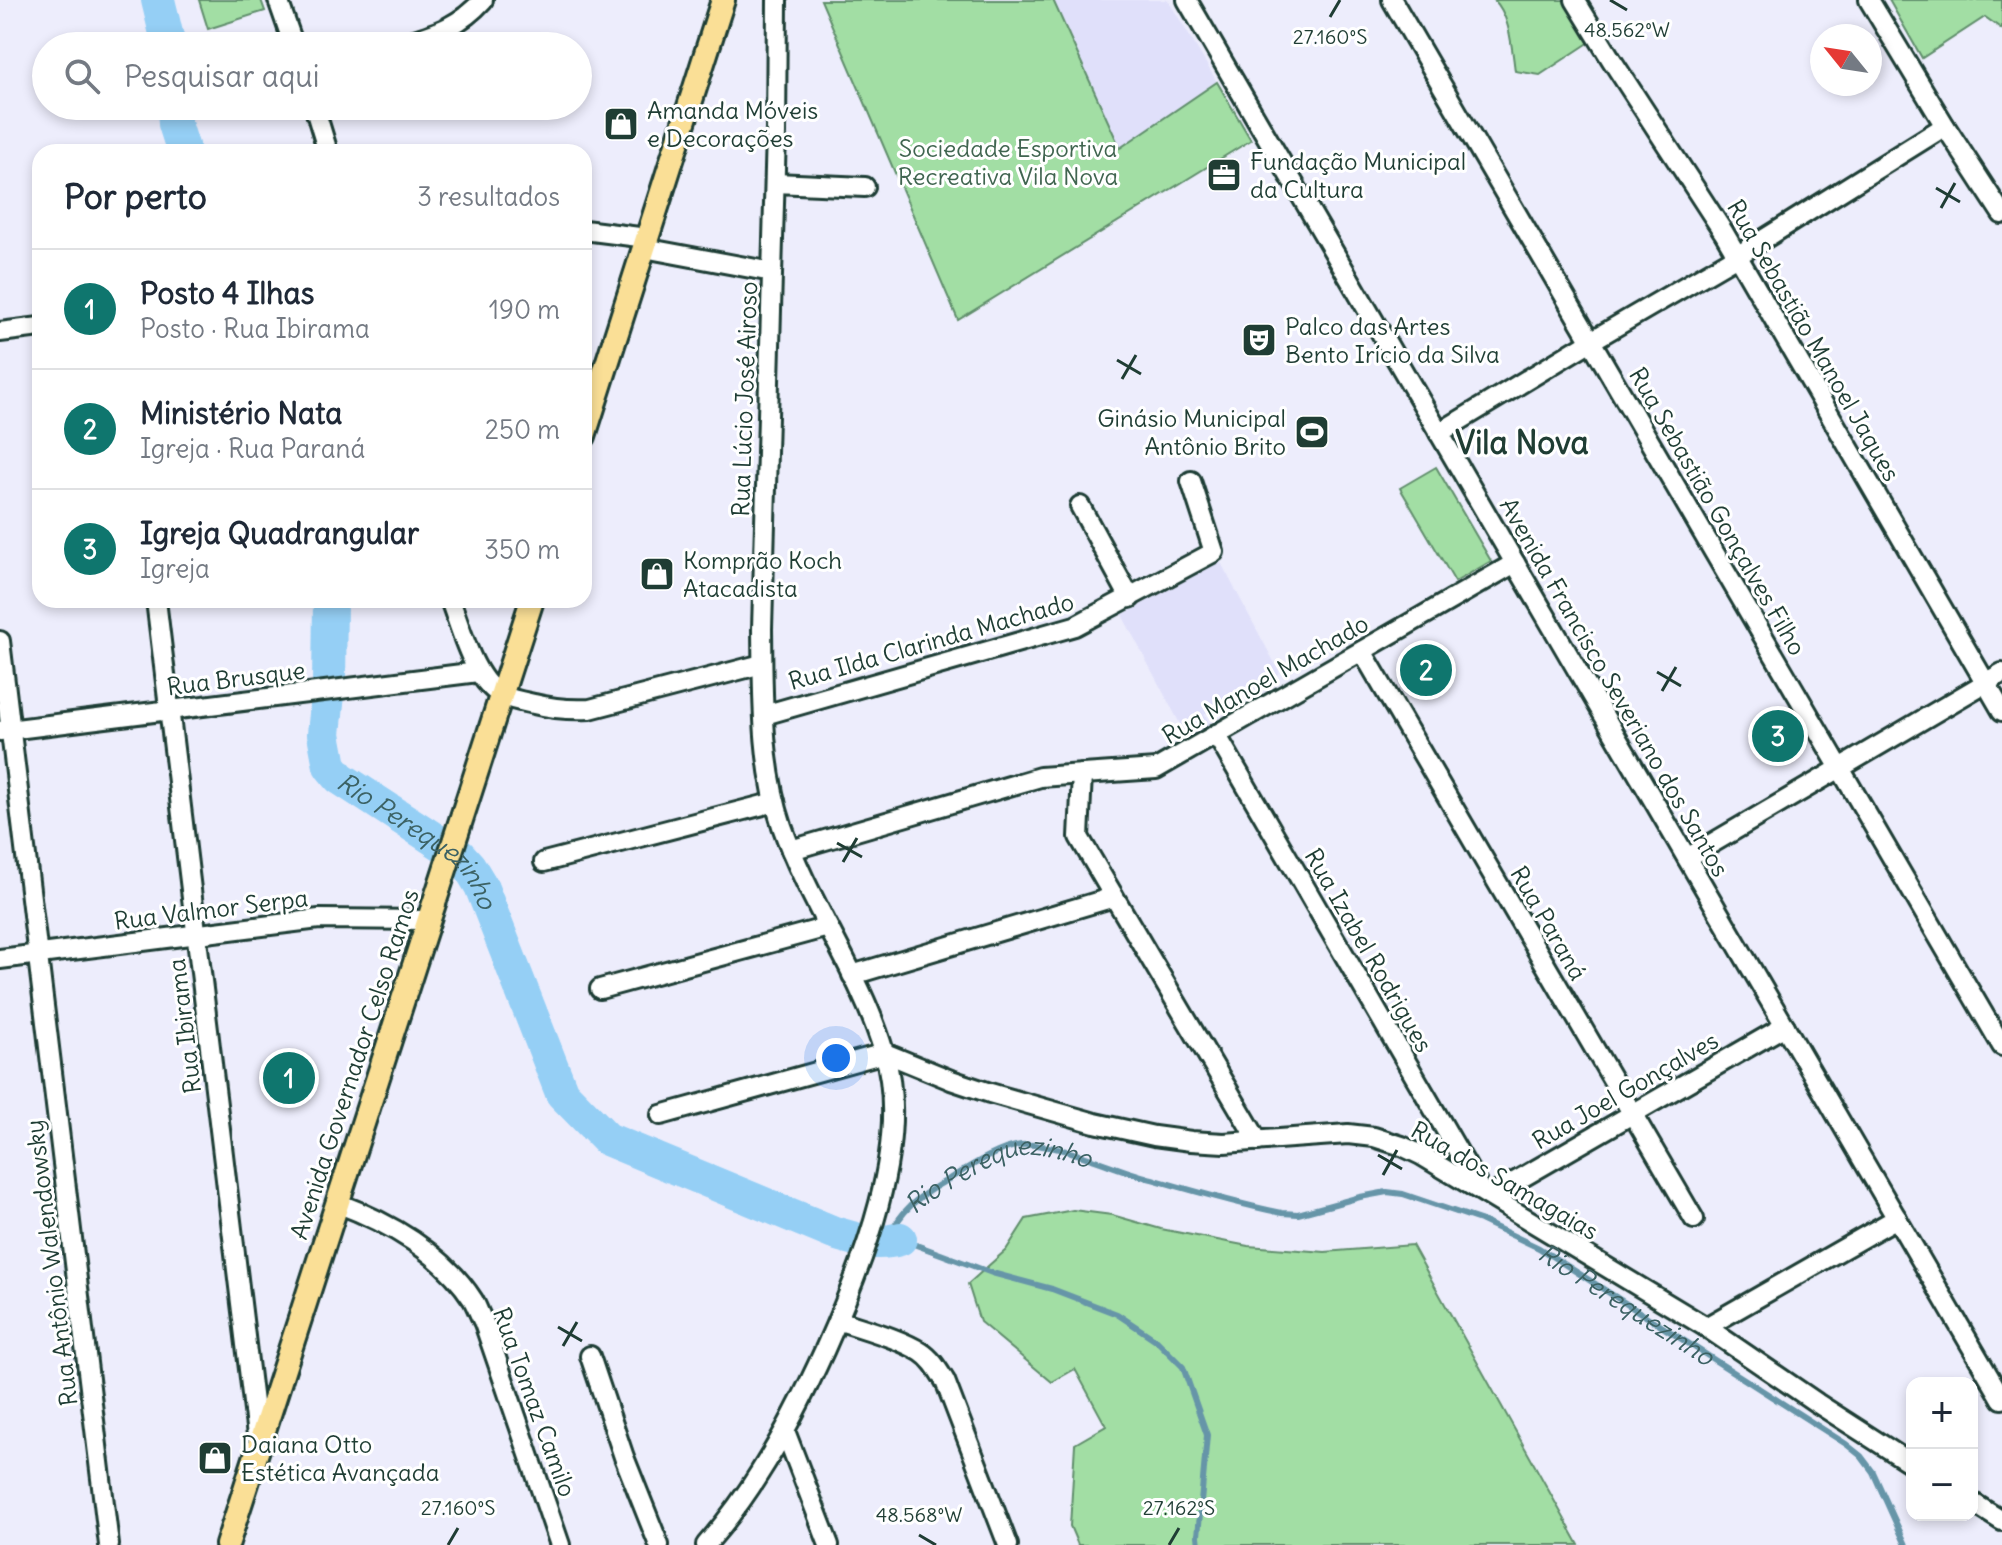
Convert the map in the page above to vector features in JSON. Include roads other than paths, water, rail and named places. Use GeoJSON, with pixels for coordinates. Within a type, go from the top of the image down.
{"type":"FeatureCollection","features":[{"type":"Feature","properties":{"kind":"main road"},"geometry":{"type":"LineString","coordinates":[[592,411],[723,0]]}},
{"type":"Feature","properties":{"kind":"main road","name":"Avenida Governador Celso Ramos"},"geometry":{"type":"LineString","coordinates":[[227,1545],[529,608]]}},
{"type":"Feature","properties":{"kind":"street"},"geometry":{"type":"LineString","coordinates":[[278,0],[289,32]]}},
{"type":"Feature","properties":{"kind":"street"},"geometry":{"type":"LineString","coordinates":[[437,32],[459,22],[483,0]]}},
{"type":"Feature","properties":{"kind":"street","name":"Rua Lúcio José Airoso"},"geometry":{"type":"LineString","coordinates":[[706,1545],[746,1493],[785,1431],[838,1320],[874,1227],[891,1133],[890,1082],[885,1053],[852,975],[791,850],[775,802],[768,757],[762,664],[777,0]]}},
{"type":"Feature","properties":{"kind":"street","name":"Avenida Francisco Severiano dos Santos"},"geometry":{"type":"LineString","coordinates":[[1187,0],[2002,1399]]}},
{"type":"Feature","properties":{"kind":"street","name":"Rua Sebastião Gonçalves Filho"},"geometry":{"type":"LineString","coordinates":[[1392,0],[2002,1046]]}},
{"type":"Feature","properties":{"kind":"street","name":"Rua Sebastião Manoel Jaques"},"geometry":{"type":"LineString","coordinates":[[1575,0],[1711,212],[1994,678],[2002,711]]}},
{"type":"Feature","properties":{"kind":"street"},"geometry":{"type":"LineString","coordinates":[[1869,0],[2002,214]]}},
{"type":"Feature","properties":{"kind":"street"},"geometry":{"type":"LineString","coordinates":[[318,120],[326,144]]}},
{"type":"Feature","properties":{"kind":"street"},"geometry":{"type":"LineString","coordinates":[[1439,433],[1737,256],[1945,126]]}},
{"type":"Feature","properties":{"kind":"street"},"geometry":{"type":"LineString","coordinates":[[775,183],[865,187]]}},
{"type":"Feature","properties":{"kind":"street"},"geometry":{"type":"LineString","coordinates":[[592,232],[772,272]]}},
{"type":"Feature","properties":{"kind":"street"},"geometry":{"type":"LineString","coordinates":[[0,332],[32,328]]}},
{"type":"Feature","properties":{"kind":"street","name":"Rua Ilda Clarinda Machado"},"geometry":{"type":"LineString","coordinates":[[764,715],[1062,631],[1090,620],[1214,552],[1191,481]]}},
{"type":"Feature","properties":{"kind":"street"},"geometry":{"type":"LineString","coordinates":[[1080,506],[1130,598]]}},
{"type":"Feature","properties":{"kind":"street","name":"Rua Manoel Machado"},"geometry":{"type":"LineString","coordinates":[[791,850],[1040,777],[1156,769],[1515,563]]}},
{"type":"Feature","properties":{"kind":"street","name":"Rua Ibirama"},"geometry":{"type":"LineString","coordinates":[[157,608],[258,1447]]}},
{"type":"Feature","properties":{"kind":"street"},"geometry":{"type":"LineString","coordinates":[[453,608],[478,672],[501,696],[550,708],[569,711],[590,709],[762,664]]}},
{"type":"Feature","properties":{"kind":"street","name":"Rua Antônio Walendowsky"},"geometry":{"type":"LineString","coordinates":[[0,641],[5,730],[38,955],[109,1545]]}},
{"type":"Feature","properties":{"kind":"street","name":"Rua Paraná"},"geometry":{"type":"LineString","coordinates":[[1362,651],[1694,1219]]}},
{"type":"Feature","properties":{"kind":"street","name":"Rua Brusque"},"geometry":{"type":"LineString","coordinates":[[5,730],[478,672]]}},
{"type":"Feature","properties":{"kind":"street"},"geometry":{"type":"LineString","coordinates":[[1687,858],[1994,678]]}},
{"type":"Feature","properties":{"kind":"street","name":"Rua Izabel Rodrigues"},"geometry":{"type":"LineString","coordinates":[[1216,734],[1485,1193]]}},
{"type":"Feature","properties":{"kind":"street"},"geometry":{"type":"LineString","coordinates":[[1082,774],[1079,837],[1258,1141]]}},
{"type":"Feature","properties":{"kind":"street"},"geometry":{"type":"LineString","coordinates":[[544,862],[775,802]]}},
{"type":"Feature","properties":{"kind":"street"},"geometry":{"type":"LineString","coordinates":[[852,975],[1114,897]]}},
{"type":"Feature","properties":{"kind":"street","name":"Rua Valmor Serpa"},"geometry":{"type":"LineString","coordinates":[[0,959],[319,919],[428,920]]}},
{"type":"Feature","properties":{"kind":"street"},"geometry":{"type":"LineString","coordinates":[[600,989],[828,927]]}},
{"type":"Feature","properties":{"kind":"street","name":"Rua Joel Gonçalves"},"geometry":{"type":"LineString","coordinates":[[1485,1193],[1632,1114],[1785,1026]]}},
{"type":"Feature","properties":{"kind":"street"},"geometry":{"type":"LineString","coordinates":[[661,1115],[885,1053]]}},
{"type":"Feature","properties":{"kind":"street","name":"Rua dos Samagaias"},"geometry":{"type":"LineString","coordinates":[[885,1053],[990,1093],[1154,1136],[1224,1143],[1348,1134],[1374,1137],[1402,1146],[1706,1327],[1906,1460]]}},
{"type":"Feature","properties":{"kind":"street","name":"Rua Tomaz Camilo"},"geometry":{"type":"LineString","coordinates":[[337,1203],[417,1244],[459,1282],[474,1301],[560,1545]]}},
{"type":"Feature","properties":{"kind":"street"},"geometry":{"type":"LineString","coordinates":[[1706,1327],[1897,1218]]}},
{"type":"Feature","properties":{"kind":"street"},"geometry":{"type":"LineString","coordinates":[[838,1320],[922,1352],[936,1366],[945,1381],[1008,1545]]}},
{"type":"Feature","properties":{"kind":"street"},"geometry":{"type":"LineString","coordinates":[[590,1356],[624,1457],[659,1545]]}},
{"type":"Feature","properties":{"kind":"street"},"geometry":{"type":"LineString","coordinates":[[785,1431],[829,1545]]}},
{"type":"Feature","properties":{"kind":"street"},"geometry":{"type":"LineString","coordinates":[[1978,1506],[2002,1521]]}},
{"type":"Feature","properties":{"kind":"waterway","name":"Rio Perequezinho"},"geometry":{"type":"LineString","coordinates":[[158,0],[166,32]]}},
{"type":"Feature","properties":{"kind":"waterway","name":"Rio Perequezinho"},"geometry":{"type":"LineString","coordinates":[[175,120],[181,144]]}},
{"type":"Feature","properties":{"kind":"waterway","name":"Rio Perequezinho"},"geometry":{"type":"LineString","coordinates":[[330,608],[329,684],[324,734],[330,766],[340,778],[460,856],[469,866],[481,886],[562,1093],[607,1139],[834,1233],[874,1242],[900,1239]]}},
{"type":"Feature","properties":{"kind":"waterway","name":"Rio Perequezinho"},"geometry":{"type":"LineString","coordinates":[[1199,1545],[1207,1435],[1183,1367],[1156,1340],[1117,1314],[900,1239],[894,1227],[918,1199],[993,1154],[1021,1145],[1035,1145],[1067,1151],[1179,1187],[1282,1213],[1298,1214],[1387,1192],[1403,1194],[1480,1220],[1539,1248],[1846,1444],[1861,1456],[1873,1472],[1906,1545]]}},
{"type":"Feature","properties":{"kind":"place","name":"Amanda Móveis e Decorações"},"geometry":{"type":"Point","coordinates":[621,124]}},
{"type":"Feature","properties":{"kind":"place","name":"Fundação Municipal da Cultura"},"geometry":{"type":"Point","coordinates":[1224,175]}},
{"type":"Feature","properties":{"kind":"place","name":"Palco das Artes Bento Irício da Silva"},"geometry":{"type":"Point","coordinates":[1259,340]}},
{"type":"Feature","properties":{"kind":"place","name":"Ginásio Municipal Antônio Brito"},"geometry":{"type":"Point","coordinates":[1312,432]}},
{"type":"Feature","properties":{"kind":"place","name":"Komprão Koch Atacadista"},"geometry":{"type":"Point","coordinates":[657,574]}},
{"type":"Feature","properties":{"kind":"place","name":"Ministério Nata"},"geometry":{"type":"Point","coordinates":[1426,670]}},
{"type":"Feature","properties":{"kind":"place","name":"Igreja Quadrangular"},"geometry":{"type":"Point","coordinates":[1778,736]}},
{"type":"Feature","properties":{"kind":"place","name":"Posto 4 Ilhas"},"geometry":{"type":"Point","coordinates":[289,1078]}},
{"type":"Feature","properties":{"kind":"place","name":"Daiana Otto Estética Avançada"},"geometry":{"type":"Point","coordinates":[215,1458]}},
{"type":"Feature","properties":{"kind":"district","name":"Vila Nova"},"geometry":{"type":"Point","coordinates":[1522,442]}},
{"type":"Feature","properties":{"kind":"park label","name":"Sociedade Esportiva Recreativa Vila Nova"},"geometry":{"type":"Point","coordinates":[1008,162]}}]}
